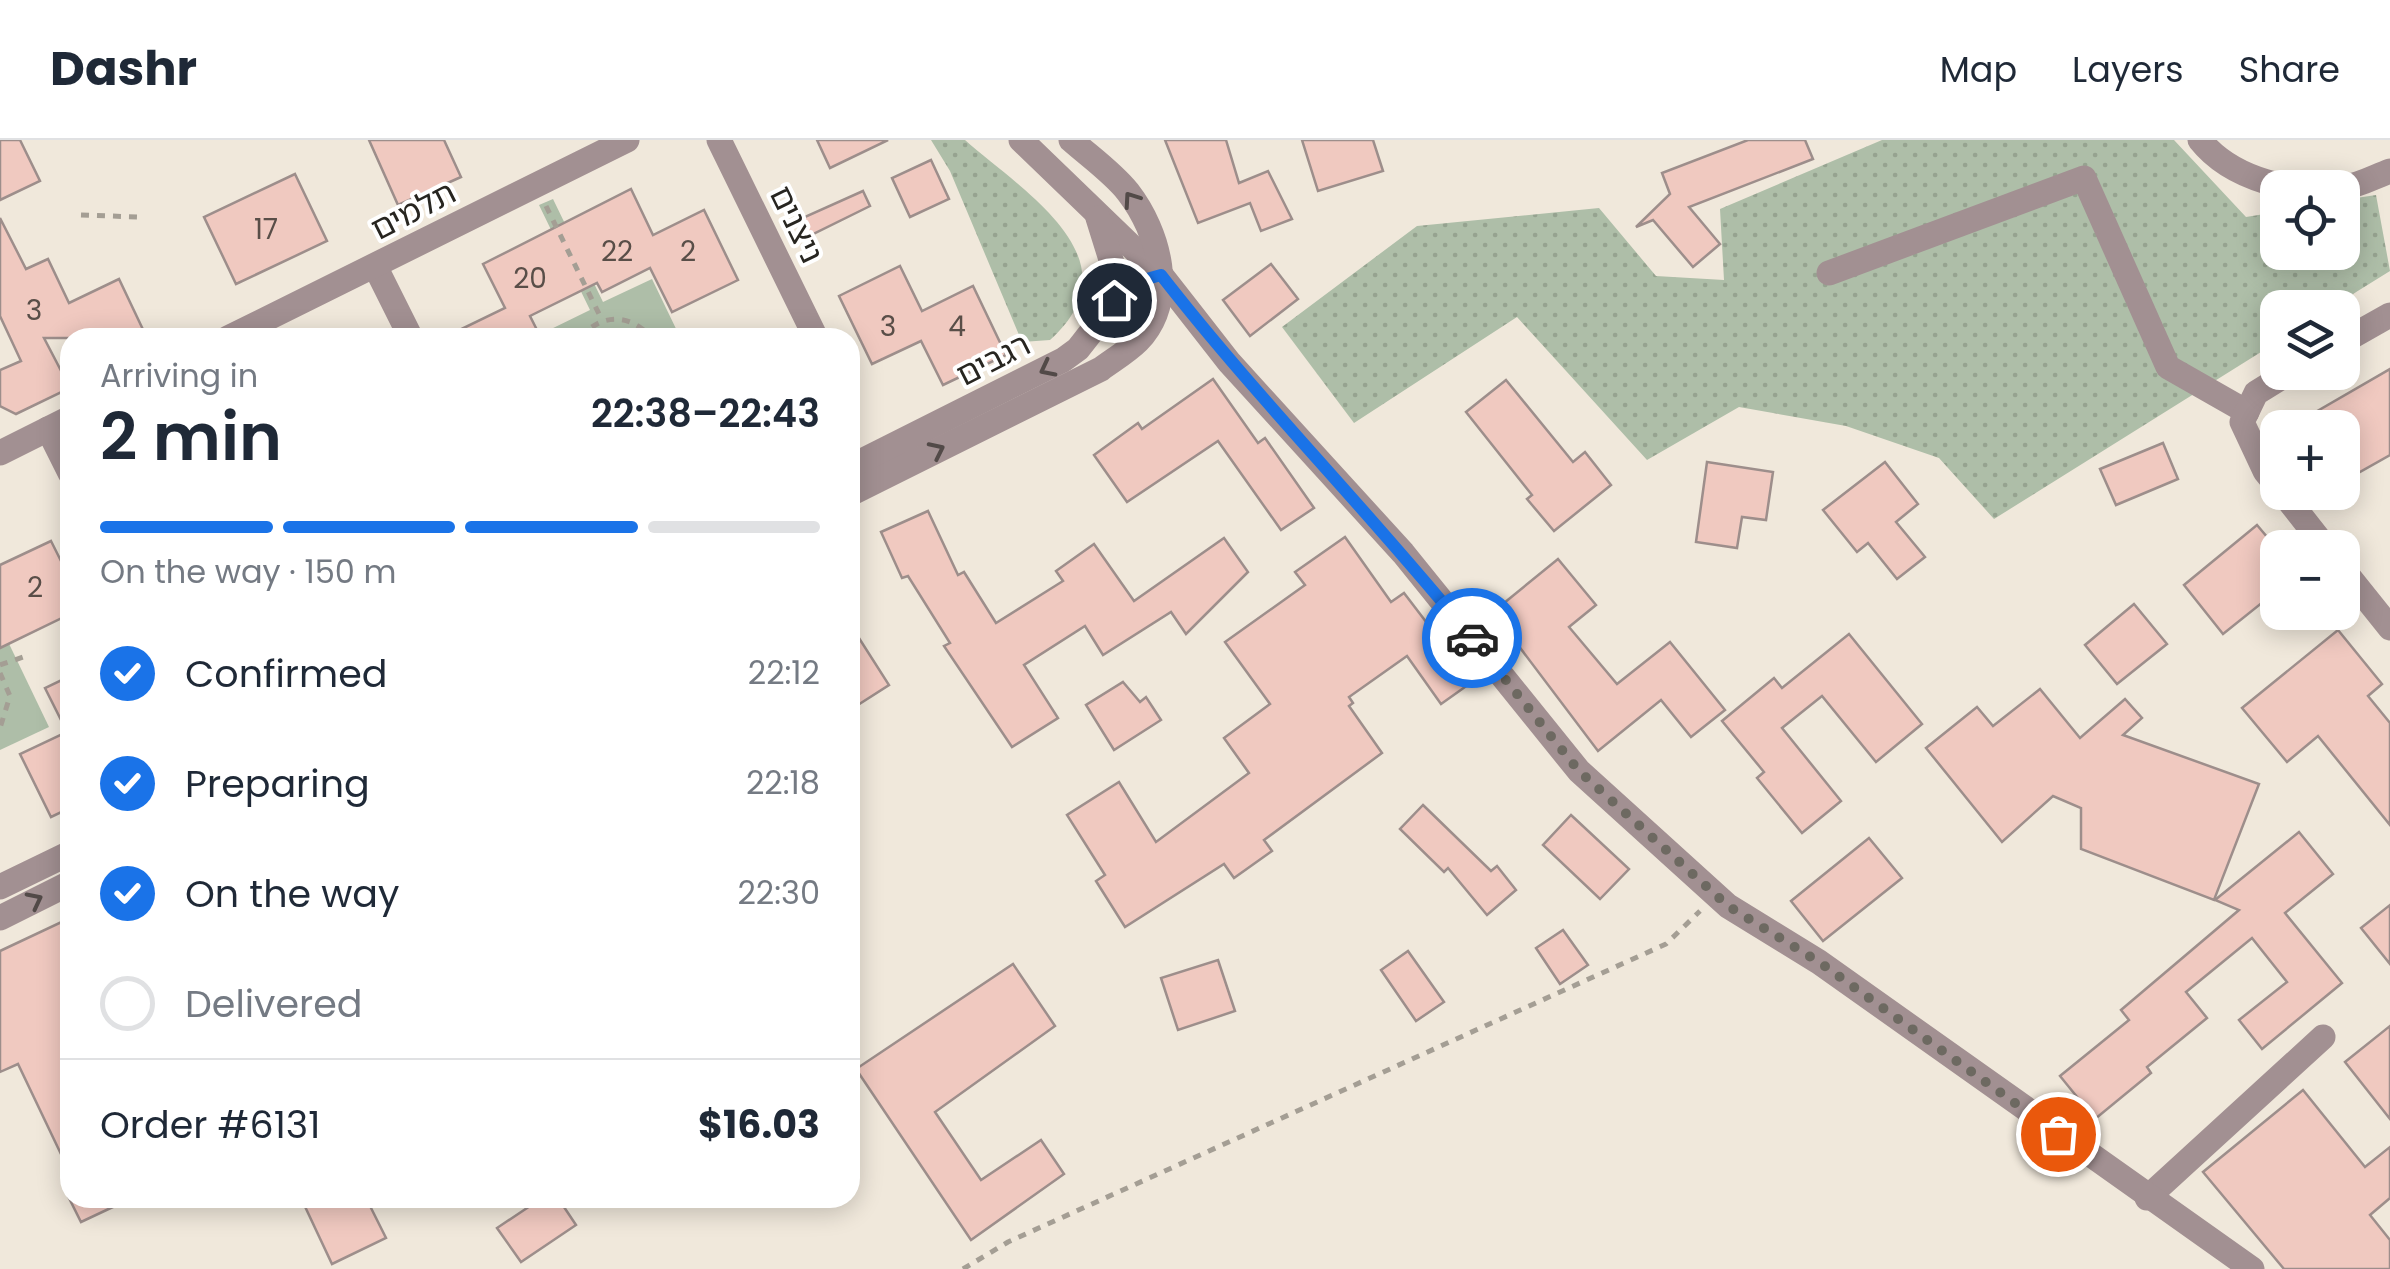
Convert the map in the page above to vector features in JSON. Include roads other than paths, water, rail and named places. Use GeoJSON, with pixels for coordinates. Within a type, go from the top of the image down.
{"type":"FeatureCollection","features":[{"type":"Feature","properties":{"kind":"street","name":"תלמים"},"geometry":{"type":"LineString","coordinates":[[248,328],[626,140]]}},
{"type":"Feature","properties":{"kind":"street","name":"ניצנים"},"geometry":{"type":"LineString","coordinates":[[719,140],[811,328]]}},
{"type":"Feature","properties":{"kind":"street"},"geometry":{"type":"LineString","coordinates":[[1021,140],[1161,275],[1229,362],[1403,553],[1579,771],[1716,895],[1819,962],[2252,1269]]}},
{"type":"Feature","properties":{"kind":"street"},"geometry":{"type":"LineString","coordinates":[[1071,140],[1127,190],[1154,234],[1161,275]]}},
{"type":"Feature","properties":{"kind":"street"},"geometry":{"type":"LineString","coordinates":[[2200,140],[2218,162],[2275,185],[2344,188],[2390,171]]}},
{"type":"Feature","properties":{"kind":"street"},"geometry":{"type":"LineString","coordinates":[[1829,273],[2084,178],[2168,367],[2247,412]]}},
{"type":"Feature","properties":{"kind":"street"},"geometry":{"type":"LineString","coordinates":[[1094,210],[1113,266],[1114,300]]}},
{"type":"Feature","properties":{"kind":"street"},"geometry":{"type":"LineString","coordinates":[[375,266],[406,328]]}},
{"type":"Feature","properties":{"kind":"street","name":"רגבים"},"geometry":{"type":"LineString","coordinates":[[860,462],[1063,360],[1095,330],[1129,284],[1161,275],[1157,306],[1148,327],[1138,341],[1101,369],[860,489]]}},
{"type":"Feature","properties":{"kind":"street"},"geometry":{"type":"LineString","coordinates":[[2360,332],[2390,315]]}},
{"type":"Feature","properties":{"kind":"street"},"geometry":{"type":"LineString","coordinates":[[2260,460],[2242,422],[2261,390]]}},
{"type":"Feature","properties":{"kind":"street"},"geometry":{"type":"LineString","coordinates":[[0,453],[59,423]]}},
{"type":"Feature","properties":{"kind":"street"},"geometry":{"type":"LineString","coordinates":[[2296,510],[2312,530]]}},
{"type":"Feature","properties":{"kind":"street"},"geometry":{"type":"LineString","coordinates":[[2360,590],[2390,628]]}},
{"type":"Feature","properties":{"kind":"street"},"geometry":{"type":"LineString","coordinates":[[0,887],[60,857]]}},
{"type":"Feature","properties":{"kind":"street"},"geometry":{"type":"LineString","coordinates":[[0,918],[60,888]]}},
{"type":"Feature","properties":{"kind":"street"},"geometry":{"type":"LineString","coordinates":[[2147,1198],[2323,1037]]}}]}
